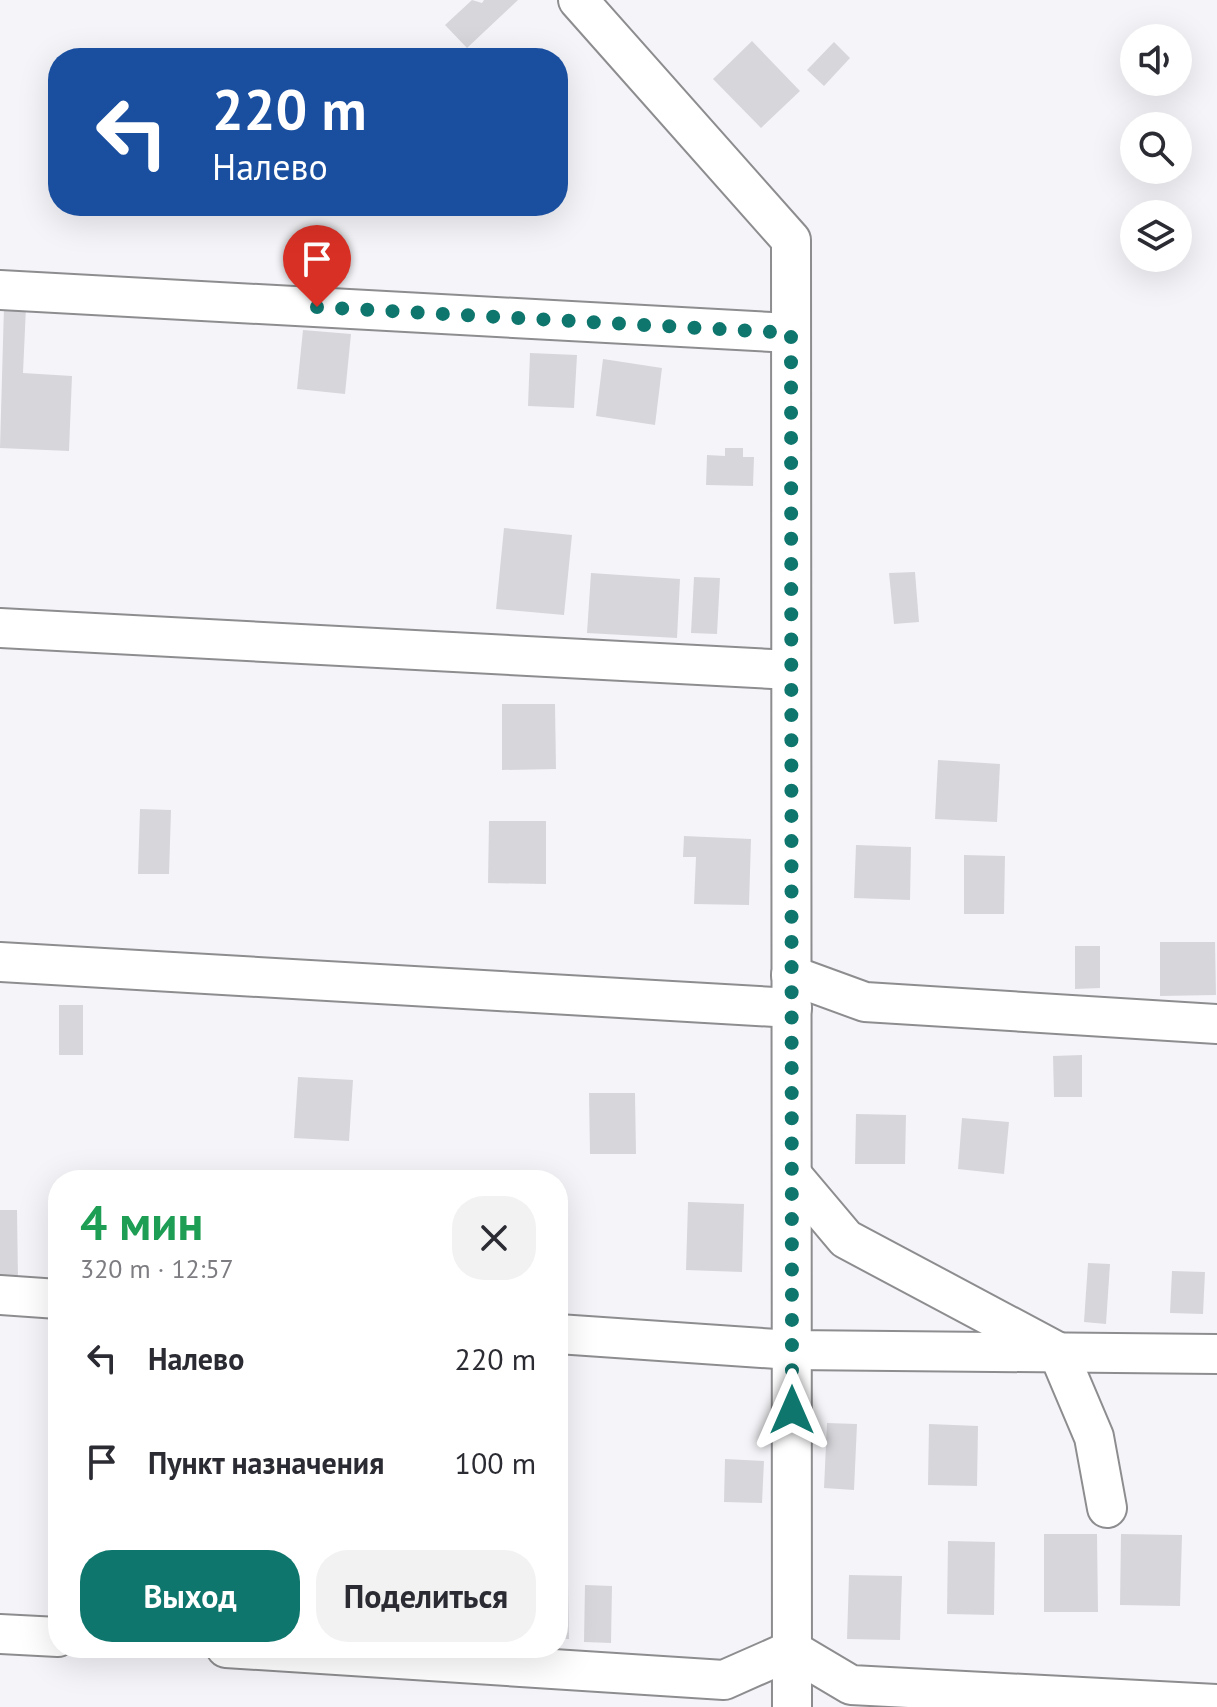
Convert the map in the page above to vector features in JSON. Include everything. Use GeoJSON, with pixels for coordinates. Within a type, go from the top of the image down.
{"type":"FeatureCollection","features":[{"type":"Feature","properties":{"kind":"street"},"geometry":{"type":"LineString","coordinates":[[578,0],[791,240],[792,1707]]}},
{"type":"Feature","properties":{"kind":"street"},"geometry":{"type":"LineString","coordinates":[[0,290],[791,333]]}},
{"type":"Feature","properties":{"kind":"street"},"geometry":{"type":"LineString","coordinates":[[0,628],[791,670]]}},
{"type":"Feature","properties":{"kind":"street"},"geometry":{"type":"LineString","coordinates":[[0,962],[792,992],[865,1002],[1217,1024]]}},
{"type":"Feature","properties":{"kind":"street"},"geometry":{"type":"LineString","coordinates":[[792,1175],[846,1239],[1058,1352],[1094,1437],[1107,1508]]}},
{"type":"Feature","properties":{"kind":"street"},"geometry":{"type":"LineString","coordinates":[[0,1295],[48,1298]]}},
{"type":"Feature","properties":{"kind":"street"},"geometry":{"type":"LineString","coordinates":[[568,1335],[792,1350],[1217,1354]]}},
{"type":"Feature","properties":{"kind":"street"},"geometry":{"type":"LineString","coordinates":[[0,1634],[48,1636]]}},
{"type":"Feature","properties":{"kind":"street"},"geometry":{"type":"LineString","coordinates":[[382,1658],[724,1680],[792,1650]]}},
{"type":"Feature","properties":{"kind":"street"},"geometry":{"type":"LineString","coordinates":[[792,1650],[851,1685],[1217,1704]]}},
{"type":"Feature","properties":{"kind":"building"},"geometry":{"type":"Polygon","coordinates":[[[472,0],[482,3],[484,0],[518,0],[467,48],[445,25],[472,0]]]}},
{"type":"Feature","properties":{"kind":"building"},"geometry":{"type":"Polygon","coordinates":[[[752,41],[800,91],[761,128],[713,79],[752,41]]]}},
{"type":"Feature","properties":{"kind":"building"},"geometry":{"type":"Polygon","coordinates":[[[834,42],[850,58],[824,86],[807,70],[834,42]]]}},
{"type":"Feature","properties":{"kind":"building"},"geometry":{"type":"Polygon","coordinates":[[[4,306],[26,307],[23,373],[72,376],[69,451],[0,448],[4,306]]]}},
{"type":"Feature","properties":{"kind":"building"},"geometry":{"type":"Polygon","coordinates":[[[303,330],[351,334],[345,394],[297,389],[303,330]]]}},
{"type":"Feature","properties":{"kind":"building"},"geometry":{"type":"Polygon","coordinates":[[[530,353],[577,355],[574,408],[528,406],[530,353]]]}},
{"type":"Feature","properties":{"kind":"building"},"geometry":{"type":"Polygon","coordinates":[[[603,359],[662,368],[655,425],[596,416],[603,359]]]}},
{"type":"Feature","properties":{"kind":"building"},"geometry":{"type":"Polygon","coordinates":[[[725,448],[743,448],[743,457],[754,457],[753,486],[706,485],[707,455],[725,456],[725,448]]]}},
{"type":"Feature","properties":{"kind":"building"},"geometry":{"type":"Polygon","coordinates":[[[504,528],[572,535],[564,615],[496,609],[504,528]]]}},
{"type":"Feature","properties":{"kind":"building"},"geometry":{"type":"Polygon","coordinates":[[[915,572],[919,622],[894,624],[889,573],[915,572]]]}},
{"type":"Feature","properties":{"kind":"building"},"geometry":{"type":"Polygon","coordinates":[[[591,573],[680,579],[677,638],[587,633],[591,573]]]}},
{"type":"Feature","properties":{"kind":"building"},"geometry":{"type":"Polygon","coordinates":[[[694,577],[720,578],[717,634],[691,633],[694,577]]]}},
{"type":"Feature","properties":{"kind":"building"},"geometry":{"type":"Polygon","coordinates":[[[502,704],[555,704],[556,769],[502,770],[502,704]]]}},
{"type":"Feature","properties":{"kind":"building"},"geometry":{"type":"Polygon","coordinates":[[[938,760],[1000,764],[997,822],[935,819],[938,760]]]}},
{"type":"Feature","properties":{"kind":"building"},"geometry":{"type":"Polygon","coordinates":[[[140,809],[171,810],[169,874],[138,874],[140,809]]]}},
{"type":"Feature","properties":{"kind":"building"},"geometry":{"type":"Polygon","coordinates":[[[489,821],[546,821],[546,884],[488,883],[489,821]]]}},
{"type":"Feature","properties":{"kind":"building"},"geometry":{"type":"Polygon","coordinates":[[[684,836],[751,839],[749,905],[694,904],[696,857],[683,857],[684,836]]]}},
{"type":"Feature","properties":{"kind":"building"},"geometry":{"type":"Polygon","coordinates":[[[856,845],[911,847],[910,900],[854,898],[856,845]]]}},
{"type":"Feature","properties":{"kind":"building"},"geometry":{"type":"Polygon","coordinates":[[[964,855],[1005,856],[1004,914],[964,914],[964,855]]]}},
{"type":"Feature","properties":{"kind":"building"},"geometry":{"type":"Polygon","coordinates":[[[1160,942],[1215,942],[1216,995],[1160,996],[1160,942]]]}},
{"type":"Feature","properties":{"kind":"building"},"geometry":{"type":"Polygon","coordinates":[[[1075,946],[1100,946],[1100,988],[1075,989],[1075,946]]]}},
{"type":"Feature","properties":{"kind":"building"},"geometry":{"type":"Polygon","coordinates":[[[59,1005],[83,1005],[83,1055],[59,1055],[59,1005]]]}},
{"type":"Feature","properties":{"kind":"building"},"geometry":{"type":"Polygon","coordinates":[[[1082,1055],[1082,1097],[1054,1097],[1053,1056],[1082,1055]]]}},
{"type":"Feature","properties":{"kind":"building"},"geometry":{"type":"Polygon","coordinates":[[[298,1077],[353,1080],[349,1141],[294,1138],[298,1077]]]}},
{"type":"Feature","properties":{"kind":"building"},"geometry":{"type":"Polygon","coordinates":[[[589,1093],[635,1093],[636,1154],[590,1154],[589,1093]]]}},
{"type":"Feature","properties":{"kind":"building"},"geometry":{"type":"Polygon","coordinates":[[[856,1114],[906,1115],[905,1164],[855,1164],[856,1114]]]}},
{"type":"Feature","properties":{"kind":"building"},"geometry":{"type":"Polygon","coordinates":[[[962,1118],[1009,1122],[1004,1174],[958,1169],[962,1118]]]}},
{"type":"Feature","properties":{"kind":"building"},"geometry":{"type":"Polygon","coordinates":[[[688,1202],[744,1204],[742,1272],[686,1270],[688,1202]]]}},
{"type":"Feature","properties":{"kind":"building"},"geometry":{"type":"Polygon","coordinates":[[[0,1210],[17,1210],[18,1279],[0,1279],[0,1210]]]}},
{"type":"Feature","properties":{"kind":"building"},"geometry":{"type":"Polygon","coordinates":[[[1088,1263],[1110,1264],[1106,1324],[1084,1322],[1088,1263]]]}},
{"type":"Feature","properties":{"kind":"building"},"geometry":{"type":"Polygon","coordinates":[[[1172,1271],[1205,1272],[1203,1314],[1170,1313],[1172,1271]]]}},
{"type":"Feature","properties":{"kind":"building"},"geometry":{"type":"Polygon","coordinates":[[[827,1423],[857,1424],[854,1490],[824,1488],[827,1423]]]}},
{"type":"Feature","properties":{"kind":"building"},"geometry":{"type":"Polygon","coordinates":[[[929,1424],[978,1426],[977,1486],[928,1485],[929,1424]]]}},
{"type":"Feature","properties":{"kind":"building"},"geometry":{"type":"Polygon","coordinates":[[[725,1459],[764,1461],[762,1503],[724,1502],[725,1459]]]}},
{"type":"Feature","properties":{"kind":"building"},"geometry":{"type":"Polygon","coordinates":[[[1044,1534],[1097,1534],[1098,1612],[1044,1612],[1044,1534]]]}},
{"type":"Feature","properties":{"kind":"building"},"geometry":{"type":"Polygon","coordinates":[[[1121,1534],[1182,1535],[1180,1606],[1120,1605],[1121,1534]]]}},
{"type":"Feature","properties":{"kind":"building"},"geometry":{"type":"Polygon","coordinates":[[[948,1541],[995,1542],[994,1615],[947,1614],[948,1541]]]}},
{"type":"Feature","properties":{"kind":"building"},"geometry":{"type":"Polygon","coordinates":[[[849,1575],[902,1576],[900,1640],[847,1639],[849,1575]]]}},
{"type":"Feature","properties":{"kind":"building"},"geometry":{"type":"Polygon","coordinates":[[[585,1585],[612,1586],[611,1643],[584,1642],[585,1585]]]}},
{"type":"Feature","properties":{"kind":"route"},"geometry":{"type":"LineString","coordinates":[[317,307],[791,333],[792,1410]]}}]}
